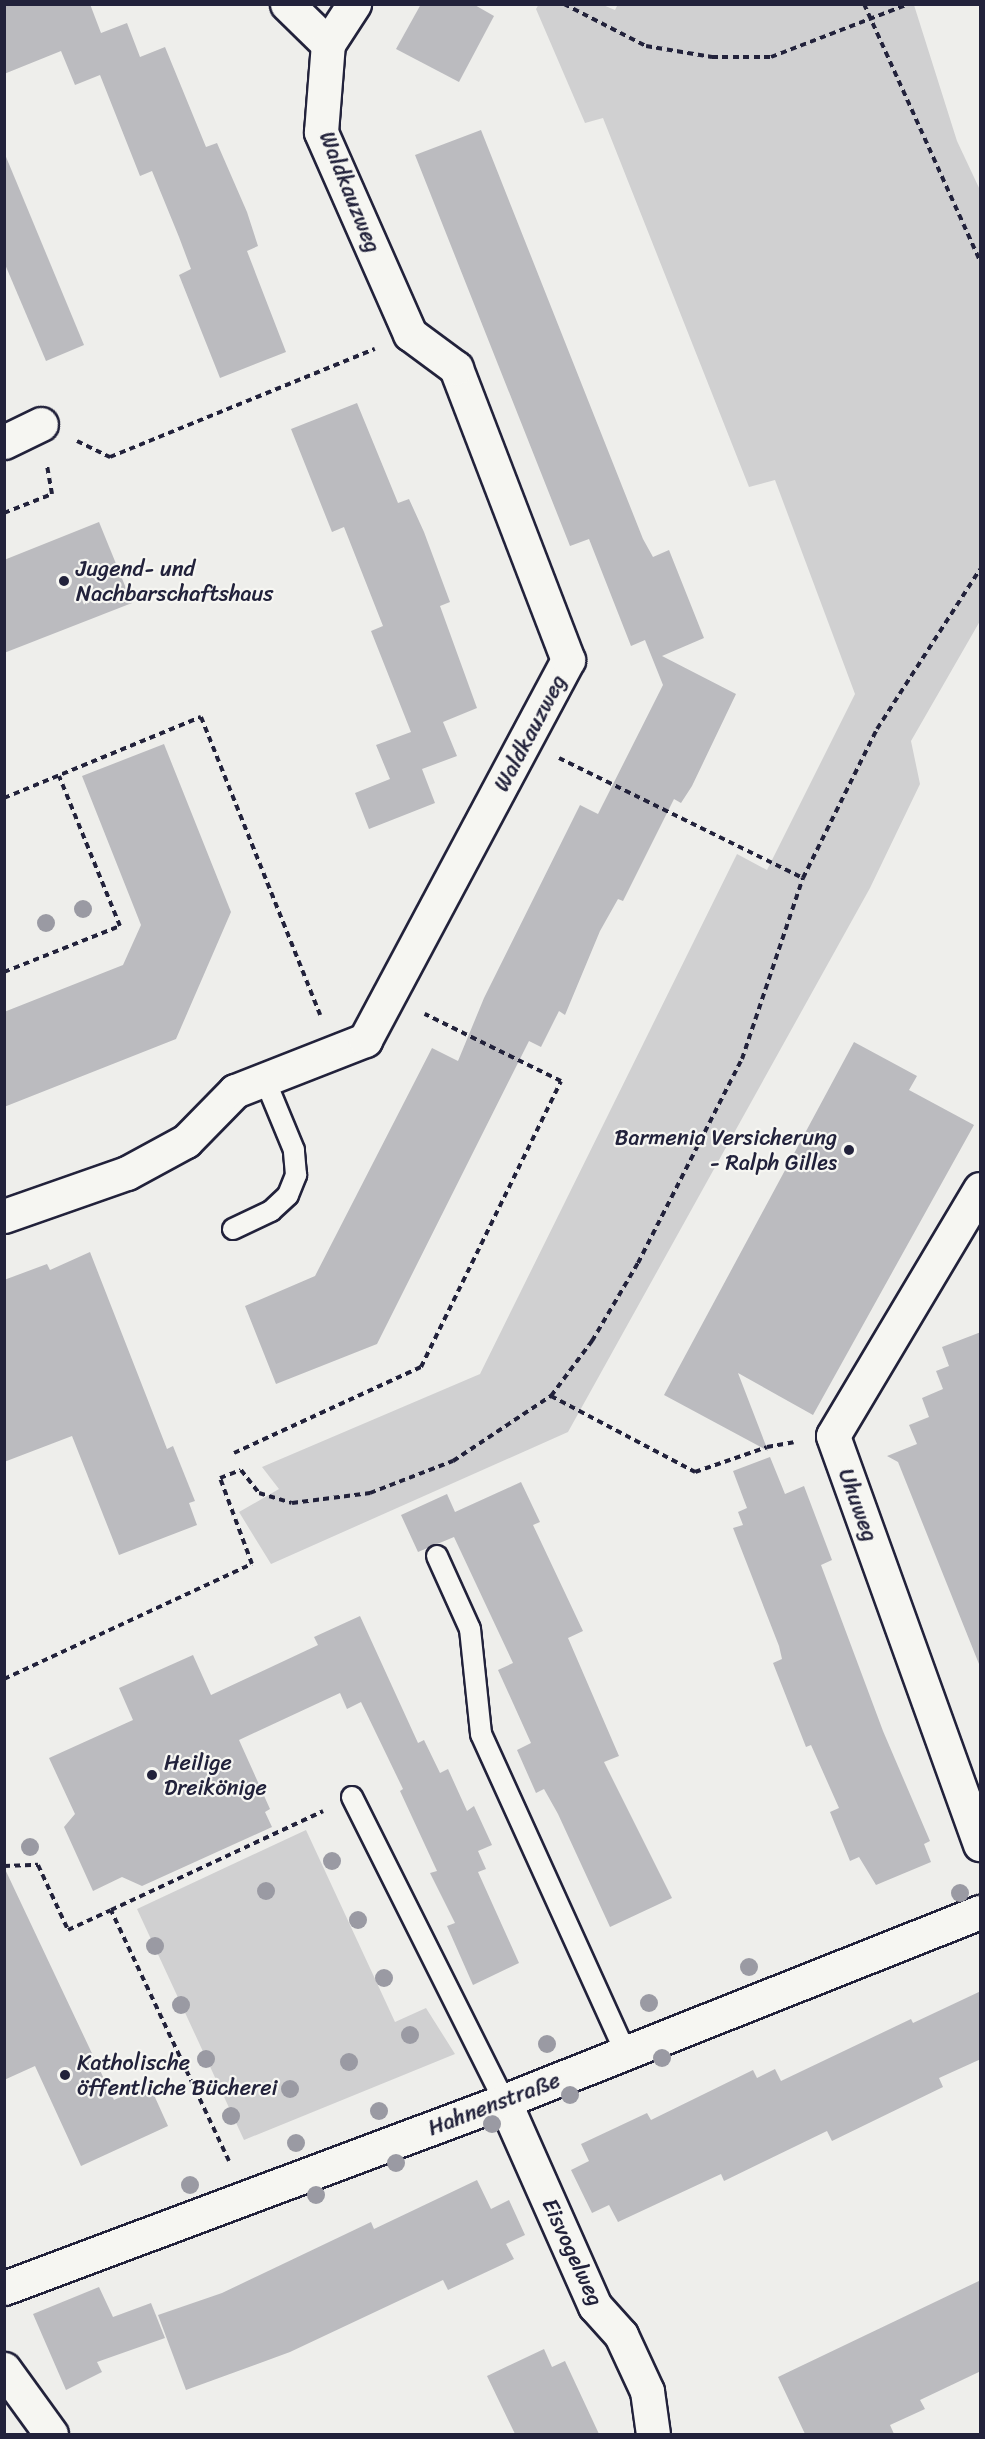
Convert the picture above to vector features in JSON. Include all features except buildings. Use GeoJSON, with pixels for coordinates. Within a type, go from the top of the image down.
{"type":"FeatureCollection","features":[{"type":"Feature","properties":{"kind":"street"},"geometry":{"type":"LineString","coordinates":[[287,4],[328,44]]}},
{"type":"Feature","properties":{"kind":"street","name":"Waldkauzweg"},"geometry":{"type":"LineString","coordinates":[[4,1216],[127,1173],[186,1141],[235,1091],[365,1040],[568,660],[456,368],[410,334],[321,132],[328,44],[354,4]]}},
{"type":"Feature","properties":{"kind":"street"},"geometry":{"type":"LineString","coordinates":[[4,442],[41,424]]}},
{"type":"Feature","properties":{"kind":"street"},"geometry":{"type":"LineString","coordinates":[[833,1436],[981,1189]]}},
{"type":"Feature","properties":{"kind":"street","name":"Uhuweg"},"geometry":{"type":"LineString","coordinates":[[833,1436],[981,1844]]}},
{"type":"Feature","properties":{"kind":"street","name":"Hahnenstraße"},"geometry":{"type":"LineString","coordinates":[[4,2288],[504,2101],[981,1911]]}},
{"type":"Feature","properties":{"kind":"street","name":"Eisvogelweg"},"geometry":{"type":"LineString","coordinates":[[504,2101],[595,2306],[621,2335],[647,2391],[653,2434]]}},
{"type":"Feature","properties":{"kind":"street"},"geometry":{"type":"LineString","coordinates":[[4,2369],[51,2434]]}},
{"type":"Feature","properties":{"kind":"lane"},"geometry":{"type":"LineString","coordinates":[[232,1229],[272,1211],[288,1195],[296,1174],[294,1150],[265,1080]]}},
{"type":"Feature","properties":{"kind":"lane"},"geometry":{"type":"LineString","coordinates":[[437,1556],[470,1629],[481,1734],[626,2053]]}},
{"type":"Feature","properties":{"kind":"lane"},"geometry":{"type":"LineString","coordinates":[[352,1797],[504,2101]]}},
{"type":"Feature","properties":{"kind":"path"},"geometry":{"type":"LineString","coordinates":[[564,4],[646,46],[712,57],[771,57],[908,4]]}},
{"type":"Feature","properties":{"kind":"path"},"geometry":{"type":"LineString","coordinates":[[864,4],[868,20],[981,261]]}},
{"type":"Feature","properties":{"kind":"path"},"geometry":{"type":"LineString","coordinates":[[41,424],[110,457],[410,334]]}},
{"type":"Feature","properties":{"kind":"path"},"geometry":{"type":"LineString","coordinates":[[4,513],[52,494],[41,424]]}},
{"type":"Feature","properties":{"kind":"path"},"geometry":{"type":"LineString","coordinates":[[4,1679],[252,1564],[220,1478],[241,1470],[260,1493],[292,1503],[370,1493],[453,1461],[551,1396],[592,1341],[638,1263],[742,1059],[803,878],[877,729],[981,569]]}},
{"type":"Feature","properties":{"kind":"path"},"geometry":{"type":"LineString","coordinates":[[4,798],[201,717],[335,1052]]}},
{"type":"Feature","properties":{"kind":"path"},"geometry":{"type":"LineString","coordinates":[[526,741],[803,878]]}},
{"type":"Feature","properties":{"kind":"path"},"geometry":{"type":"LineString","coordinates":[[4,972],[120,926],[59,776]]}},
{"type":"Feature","properties":{"kind":"path"},"geometry":{"type":"LineString","coordinates":[[234,1453],[421,1367],[561,1081],[389,997]]}},
{"type":"Feature","properties":{"kind":"path"},"geometry":{"type":"LineString","coordinates":[[551,1396],[695,1472],[767,1446],[833,1436]]}},
{"type":"Feature","properties":{"kind":"path"},"geometry":{"type":"LineString","coordinates":[[4,1866],[38,1864],[68,1930],[352,1797]]}},
{"type":"Feature","properties":{"kind":"path"},"geometry":{"type":"LineString","coordinates":[[111,1910],[246,2197]]}},
{"type":"Feature","properties":{"kind":"shaded area"},"geometry":{"type":"Polygon","coordinates":[[[539,4],[603,5],[615,10],[618,4],[914,5],[957,141],[980,190],[980,621],[911,741],[920,784],[870,888],[568,1432],[271,1564],[239,1512],[279,1489],[262,1467],[480,1374],[737,854],[767,870],[855,694],[775,480],[749,487],[603,118],[585,123],[536,9],[539,4]]]}},
{"type":"Feature","properties":{"kind":"shaded area"},"geometry":{"type":"Polygon","coordinates":[[[306,1830],[395,2022],[426,2008],[455,2054],[244,2140],[137,1909],[306,1830]]]}},
{"type":"Feature","properties":{"kind":"place","name":"Jugend- und Nachbarschaftshaus"},"geometry":{"type":"Point","coordinates":[64,581]}},
{"type":"Feature","properties":{"kind":"place","name":"Barmenia Versicherung - Ralph Gilles"},"geometry":{"type":"Point","coordinates":[849,1150]}},
{"type":"Feature","properties":{"kind":"place","name":"Heilige Dreikönige"},"geometry":{"type":"Point","coordinates":[152,1775]}},
{"type":"Feature","properties":{"kind":"place","name":"Katholische öffentliche Bücherei"},"geometry":{"type":"Point","coordinates":[65,2075]}}]}
